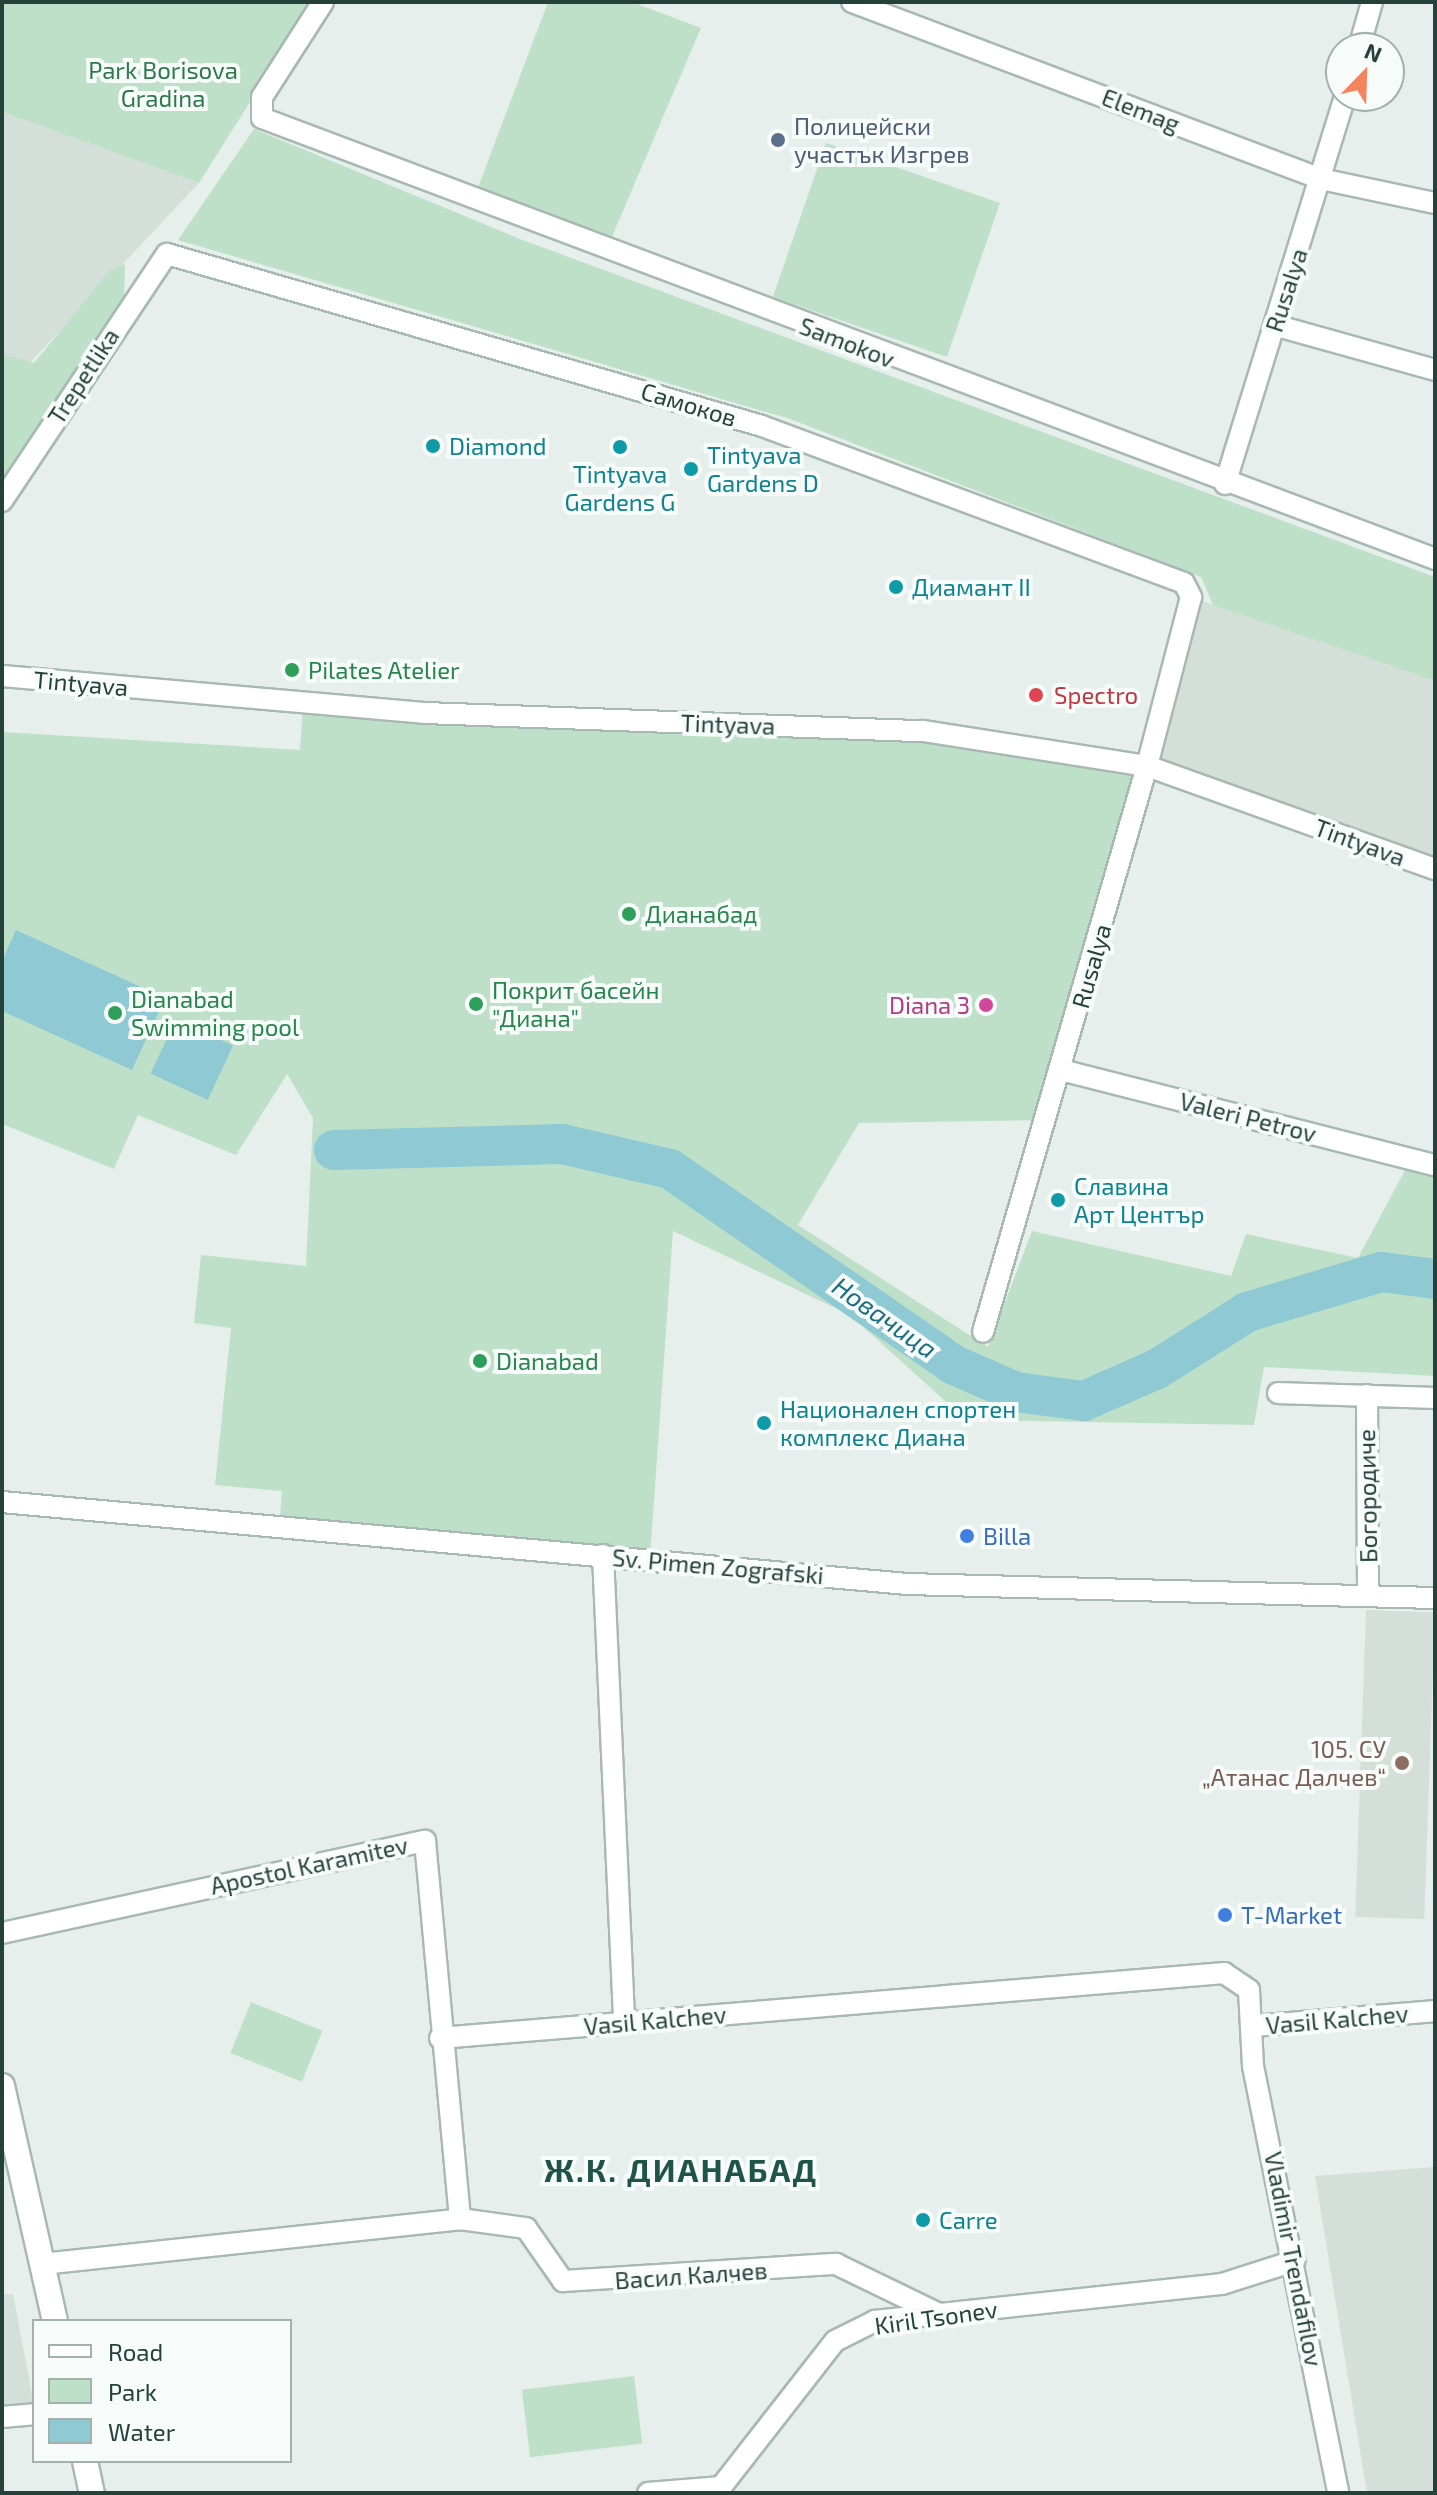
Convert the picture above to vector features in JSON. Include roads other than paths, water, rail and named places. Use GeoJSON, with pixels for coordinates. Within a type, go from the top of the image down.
{"type":"FeatureCollection","features":[{"type":"Feature","properties":{"kind":"street","name":"Samokov"},"geometry":{"type":"LineString","coordinates":[[323,2],[262,97],[262,118],[1225,484],[1435,559]]}},
{"type":"Feature","properties":{"kind":"street","name":"Elemag"},"geometry":{"type":"LineString","coordinates":[[852,2],[1321,179],[1435,203]]}},
{"type":"Feature","properties":{"kind":"street"},"geometry":{"type":"LineString","coordinates":[[1364,32],[1372,2]]}},
{"type":"Feature","properties":{"kind":"street","name":"Rusalya"},"geometry":{"type":"LineString","coordinates":[[1225,484],[1340,112]]}},
{"type":"Feature","properties":{"kind":"street","name":"Trepetlika"},"geometry":{"type":"LineString","coordinates":[[2,501],[167,254]]}},
{"type":"Feature","properties":{"kind":"street","name":"Самоков"},"geometry":{"type":"LineString","coordinates":[[167,254],[762,426],[1171,572],[1191,597]]}},
{"type":"Feature","properties":{"kind":"street"},"geometry":{"type":"LineString","coordinates":[[1274,325],[1435,370]]}},
{"type":"Feature","properties":{"kind":"street","name":"Rusalya"},"geometry":{"type":"LineString","coordinates":[[983,1332],[1061,1070],[1191,597]]}},
{"type":"Feature","properties":{"kind":"street","name":"Tintyava"},"geometry":{"type":"LineString","coordinates":[[2,676],[425,713],[923,731],[1147,766],[1435,869]]}},
{"type":"Feature","properties":{"kind":"street","name":"Valeri Petrov"},"geometry":{"type":"LineString","coordinates":[[1061,1070],[1435,1165]]}},
{"type":"Feature","properties":{"kind":"street"},"geometry":{"type":"LineString","coordinates":[[1278,1393],[1435,1398]]}},
{"type":"Feature","properties":{"kind":"street","name":"Богородиче"},"geometry":{"type":"LineString","coordinates":[[1367,1395],[1368,1596]]}},
{"type":"Feature","properties":{"kind":"street","name":"Sv. Pimen Zografski"},"geometry":{"type":"LineString","coordinates":[[2,1502],[907,1584],[1435,1598]]}},
{"type":"Feature","properties":{"kind":"street"},"geometry":{"type":"LineString","coordinates":[[603,1555],[624,2022]]}},
{"type":"Feature","properties":{"kind":"street","name":"Apostol Karamitev"},"geometry":{"type":"LineString","coordinates":[[2,1933],[425,1841],[440,2038]]}},
{"type":"Feature","properties":{"kind":"street","name":"Vasil Kalchev"},"geometry":{"type":"LineString","coordinates":[[440,2038],[1224,1973],[1249,1990],[1254,2026],[1435,2011]]}},
{"type":"Feature","properties":{"kind":"street","name":"Vladimir Trendafilov"},"geometry":{"type":"LineString","coordinates":[[1254,2026],[1253,2066],[1338,2493]]}},
{"type":"Feature","properties":{"kind":"street"},"geometry":{"type":"LineString","coordinates":[[42,2264],[460,2219],[440,2038]]}},
{"type":"Feature","properties":{"kind":"street"},"geometry":{"type":"LineString","coordinates":[[2,2086],[55,2319]]}},
{"type":"Feature","properties":{"kind":"street","name":"Васил Калчев"},"geometry":{"type":"LineString","coordinates":[[460,2219],[526,2228],[563,2281],[836,2264],[939,2314]]}},
{"type":"Feature","properties":{"kind":"street","name":"Kiril Tsonev"},"geometry":{"type":"LineString","coordinates":[[648,2493],[721,2487],[835,2341],[875,2321],[1222,2284],[1294,2261]]}},
{"type":"Feature","properties":{"kind":"street"},"geometry":{"type":"LineString","coordinates":[[2,2417],[32,2414]]}},
{"type":"Feature","properties":{"kind":"street"},"geometry":{"type":"LineString","coordinates":[[85,2463],[92,2493]]}},
{"type":"Feature","properties":{"kind":"water"},"geometry":{"type":"Polygon","coordinates":[[[16,930],[165,998],[132,1070],[2,1011],[2,961],[16,930]]]}},
{"type":"Feature","properties":{"kind":"water"},"geometry":{"type":"Polygon","coordinates":[[[176,1019],[233,1046],[208,1100],[151,1073],[176,1019]]]}},
{"type":"Feature","properties":{"kind":"waterway","name":"Новачица"},"geometry":{"type":"LineString","coordinates":[[334,1150],[562,1144],[670,1169],[954,1365],[1016,1392],[1084,1401],[1157,1369],[1247,1312],[1381,1272],[1435,1279]]}},
{"type":"Feature","properties":{"kind":"place","name":"Полицейски участък Изгрев"},"geometry":{"type":"Point","coordinates":[778,140]}},
{"type":"Feature","properties":{"kind":"place","name":"Diamond"},"geometry":{"type":"Point","coordinates":[433,446]}},
{"type":"Feature","properties":{"kind":"place","name":"Tintyava Gardens G"},"geometry":{"type":"Point","coordinates":[620,447]}},
{"type":"Feature","properties":{"kind":"place","name":"Tintyava Gardens D"},"geometry":{"type":"Point","coordinates":[691,469]}},
{"type":"Feature","properties":{"kind":"place","name":"Диамант II"},"geometry":{"type":"Point","coordinates":[896,587]}},
{"type":"Feature","properties":{"kind":"place","name":"Pilates Atelier"},"geometry":{"type":"Point","coordinates":[292,670]}},
{"type":"Feature","properties":{"kind":"place","name":"Spectro"},"geometry":{"type":"Point","coordinates":[1036,695]}},
{"type":"Feature","properties":{"kind":"place","name":"Дианабад"},"geometry":{"type":"Point","coordinates":[629,914]}},
{"type":"Feature","properties":{"kind":"place","name":"Покрит басейн \"Диана\""},"geometry":{"type":"Point","coordinates":[476,1004]}},
{"type":"Feature","properties":{"kind":"place","name":"Diana 3"},"geometry":{"type":"Point","coordinates":[986,1005]}},
{"type":"Feature","properties":{"kind":"place","name":"Dianabad Swimming pool"},"geometry":{"type":"Point","coordinates":[115,1013]}},
{"type":"Feature","properties":{"kind":"place","name":"Славина Арт Център"},"geometry":{"type":"Point","coordinates":[1058,1200]}},
{"type":"Feature","properties":{"kind":"place","name":"Dianabad"},"geometry":{"type":"Point","coordinates":[480,1361]}},
{"type":"Feature","properties":{"kind":"place","name":"Национален спортен комплекс Диана"},"geometry":{"type":"Point","coordinates":[764,1423]}},
{"type":"Feature","properties":{"kind":"place","name":"Billa"},"geometry":{"type":"Point","coordinates":[967,1536]}},
{"type":"Feature","properties":{"kind":"place","name":"105. СУ „Атанас Далчев“"},"geometry":{"type":"Point","coordinates":[1402,1763]}},
{"type":"Feature","properties":{"kind":"place","name":"T-Market"},"geometry":{"type":"Point","coordinates":[1225,1915]}},
{"type":"Feature","properties":{"kind":"place","name":"Carre"},"geometry":{"type":"Point","coordinates":[923,2220]}},
{"type":"Feature","properties":{"kind":"district","name":"Ж.К. ДИАНАБАД"},"geometry":{"type":"Point","coordinates":[681,2169]}},
{"type":"Feature","properties":{"kind":"park label","name":"Park Borisova Gradina"},"geometry":{"type":"Point","coordinates":[163,84]}}]}
